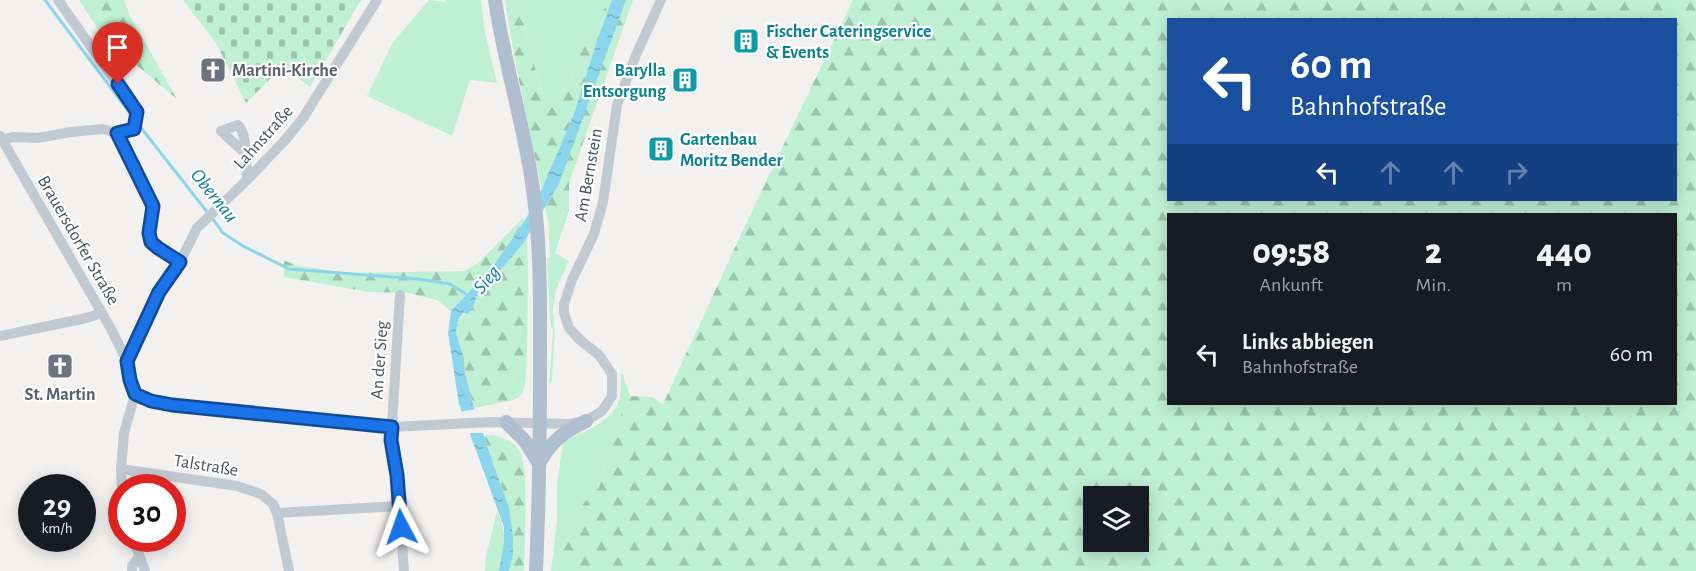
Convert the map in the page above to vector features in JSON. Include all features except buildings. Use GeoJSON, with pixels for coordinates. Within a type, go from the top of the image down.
{"type":"FeatureCollection","features":[{"type":"Feature","properties":{"kind":"main road"},"geometry":{"type":"LineString","coordinates":[[495,0],[503,48],[527,154],[540,259],[540,424],[536,571]]}},
{"type":"Feature","properties":{"kind":"main road"},"geometry":{"type":"LineString","coordinates":[[539,464],[557,438],[586,421]]}},
{"type":"Feature","properties":{"kind":"main road"},"geometry":{"type":"LineString","coordinates":[[498,422],[525,441],[539,464]]}},
{"type":"Feature","properties":{"kind":"street"},"geometry":{"type":"LineString","coordinates":[[1,138],[38,138],[103,129],[117,133],[134,129],[137,112],[58,0]]}},
{"type":"Feature","properties":{"kind":"street","name":"Lahnstraße"},"geometry":{"type":"LineString","coordinates":[[127,361],[159,292],[180,262],[192,235],[286,139],[303,118],[376,0]]}},
{"type":"Feature","properties":{"kind":"street","name":"Am Bernstein"},"geometry":{"type":"LineString","coordinates":[[586,421],[602,411],[612,396],[612,374],[599,355],[569,328],[564,314],[564,304],[572,280],[594,234],[600,213],[617,105],[636,55],[661,0]]}},
{"type":"Feature","properties":{"kind":"street"},"geometry":{"type":"LineString","coordinates":[[117,133],[153,206],[149,233],[151,242],[180,262]]}},
{"type":"Feature","properties":{"kind":"street","name":"Brauersdorfer Straße"},"geometry":{"type":"LineString","coordinates":[[1,138],[102,313],[127,361]]}},
{"type":"Feature","properties":{"kind":"street"},"geometry":{"type":"LineString","coordinates":[[245,153],[247,180]]}},
{"type":"Feature","properties":{"kind":"street","name":"An der Sieg"},"geometry":{"type":"LineString","coordinates":[[400,295],[391,440],[397,475],[404,571]]}},
{"type":"Feature","properties":{"kind":"street"},"geometry":{"type":"LineString","coordinates":[[0,336],[102,313]]}},
{"type":"Feature","properties":{"kind":"street"},"geometry":{"type":"LineString","coordinates":[[121,474],[124,433],[135,394],[127,361]]}},
{"type":"Feature","properties":{"kind":"street"},"geometry":{"type":"LineString","coordinates":[[135,394],[151,401],[172,405],[392,427],[498,422],[569,424],[586,421]]}},
{"type":"Feature","properties":{"kind":"street","name":"Talstraße"},"geometry":{"type":"LineString","coordinates":[[121,470],[237,486],[261,494],[273,504],[277,513]]}},
{"type":"Feature","properties":{"kind":"street"},"geometry":{"type":"LineString","coordinates":[[289,571],[277,513],[400,506]]}},
{"type":"Feature","properties":{"kind":"street"},"geometry":{"type":"LineString","coordinates":[[137,552],[145,571]]}},
{"type":"Feature","properties":{"kind":"street"},"geometry":{"type":"LineString","coordinates":[[132,571],[132,566],[139,557]]}},
{"type":"Feature","properties":{"kind":"green space"},"geometry":{"type":"Polygon","coordinates":[[[79,0],[124,0],[131,18],[177,99],[104,38],[79,0]]]}},
{"type":"Feature","properties":{"kind":"green space"},"geometry":{"type":"Polygon","coordinates":[[[183,0],[361,0],[310,87],[283,66],[246,103],[216,43],[183,0]]]}},
{"type":"Feature","properties":{"kind":"green space"},"geometry":{"type":"Polygon","coordinates":[[[429,0],[445,2],[446,0],[481,0],[485,33],[497,83],[470,80],[452,136],[367,96],[393,42],[429,0]]]}},
{"type":"Feature","properties":{"kind":"green space"},"geometry":{"type":"Polygon","coordinates":[[[505,0],[519,0],[542,93],[550,97],[558,96],[571,79],[584,39],[609,0],[633,0],[569,183],[569,211],[563,211],[558,227],[548,221],[505,0]]]}},
{"type":"Feature","properties":{"kind":"green space"},"geometry":{"type":"Polygon","coordinates":[[[519,0],[609,0],[584,39],[571,79],[558,97],[550,97],[542,93],[519,0]]]}},
{"type":"Feature","properties":{"kind":"green space"},"geometry":{"type":"Polygon","coordinates":[[[853,0],[1696,0],[1696,571],[555,571],[582,505],[599,487],[615,428],[630,396],[652,397],[663,404],[853,0]]]}},
{"type":"Feature","properties":{"kind":"green space"},"geometry":{"type":"Polygon","coordinates":[[[564,210],[569,211],[555,253],[569,261],[556,289],[553,310],[555,331],[552,379],[549,384],[553,331],[550,322],[547,259],[550,257],[548,221],[558,227],[564,210]]]}},
{"type":"Feature","properties":{"kind":"green space"},"geometry":{"type":"Polygon","coordinates":[[[524,217],[524,222],[494,264],[451,311],[437,300],[409,293],[369,292],[284,277],[284,260],[295,265],[345,273],[464,271],[477,264],[524,217]]]}},
{"type":"Feature","properties":{"kind":"green space"},"geometry":{"type":"Polygon","coordinates":[[[527,237],[527,354],[513,379],[509,401],[474,408],[465,373],[464,358],[456,333],[458,320],[474,305],[478,292],[504,266],[527,237]]]}},
{"type":"Feature","properties":{"kind":"green space"},"geometry":{"type":"Polygon","coordinates":[[[527,354],[524,390],[519,397],[509,401],[513,379],[527,354]]]}},
{"type":"Feature","properties":{"kind":"green space"},"geometry":{"type":"Polygon","coordinates":[[[622,372],[630,396],[615,428],[599,487],[582,505],[555,571],[551,571],[557,521],[557,484],[563,442],[595,426],[610,415],[619,401],[622,372]]]}},
{"type":"Feature","properties":{"kind":"green space"},"geometry":{"type":"Polygon","coordinates":[[[492,435],[514,444],[522,459],[525,490],[524,571],[509,571],[512,553],[510,519],[484,436],[492,435]]]}},
{"type":"Feature","properties":{"kind":"green space"},"geometry":{"type":"Polygon","coordinates":[[[497,511],[504,534],[503,555],[499,571],[485,571],[486,556],[497,511]]]}},
{"type":"Feature","properties":{"kind":"water","name":"Sieg"},"geometry":{"type":"Polygon","coordinates":[[[612,0],[626,0],[559,184],[524,242],[478,292],[468,314],[463,313],[458,320],[456,333],[464,358],[465,373],[474,408],[509,508],[513,554],[509,571],[499,571],[504,527],[459,404],[448,333],[451,311],[493,266],[524,222],[542,189],[574,114],[612,0]]]}},
{"type":"Feature","properties":{"kind":"pier"},"geometry":{"type":"Polygon","coordinates":[[[477,409],[487,433],[467,433],[459,412],[477,409]]]}},
{"type":"Feature","properties":{"kind":"waterway","name":"Obernau"},"geometry":{"type":"LineString","coordinates":[[45,0],[132,116]]}},
{"type":"Feature","properties":{"kind":"waterway","name":"Obernau"},"geometry":{"type":"LineString","coordinates":[[138,124],[208,213]]}},
{"type":"Feature","properties":{"kind":"waterway","name":"Obernau"},"geometry":{"type":"LineString","coordinates":[[212,218],[223,233],[243,246],[289,269],[418,279],[450,284],[469,296]]}},
{"type":"Feature","properties":{"kind":"place","name":"Fischer Cateringservice & Events"},"geometry":{"type":"Point","coordinates":[746,41]}},
{"type":"Feature","properties":{"kind":"place","name":"Martini-Kirche"},"geometry":{"type":"Point","coordinates":[213,70]}},
{"type":"Feature","properties":{"kind":"place","name":"Barylla Entsorgung"},"geometry":{"type":"Point","coordinates":[685,80]}},
{"type":"Feature","properties":{"kind":"place","name":"Gartenbau Moritz Bender"},"geometry":{"type":"Point","coordinates":[661,149]}},
{"type":"Feature","properties":{"kind":"place","name":"St. Martin"},"geometry":{"type":"Point","coordinates":[60,366]}},
{"type":"Feature","properties":{"kind":"route"},"geometry":{"type":"LineString","coordinates":[[118,84],[137,112],[134,129],[117,133],[153,206],[149,233],[151,242],[180,262],[159,292],[127,361],[135,394],[151,401],[172,405],[392,427],[391,440],[397,475],[401,527]]}}]}
